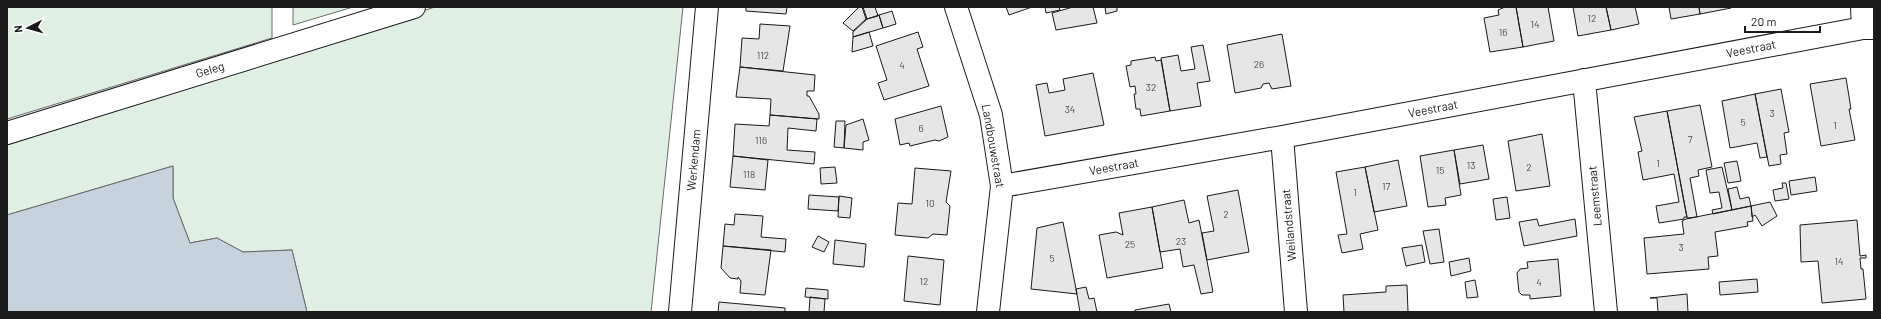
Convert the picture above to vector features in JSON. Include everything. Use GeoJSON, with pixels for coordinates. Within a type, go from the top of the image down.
{"type":"FeatureCollection","features":[{"type":"Feature","properties":{"kind":"street","name":"Geleg"},"geometry":{"type":"LineString","coordinates":[[7,133],[414,7]]}},
{"type":"Feature","properties":{"kind":"street","name":"Werkendam"},"geometry":{"type":"LineString","coordinates":[[680,312],[707,7]]}},
{"type":"Feature","properties":{"kind":"street","name":"Landbouwstraat"},"geometry":{"type":"LineString","coordinates":[[956,7],[991,115],[1002,186],[988,312]]}},
{"type":"Feature","properties":{"kind":"street","name":"Veestraat"},"geometry":{"type":"LineString","coordinates":[[1002,186],[1282,137],[1584,80],[1866,21]]}},
{"type":"Feature","properties":{"kind":"street","name":"Leemstraat"},"geometry":{"type":"LineString","coordinates":[[1584,80],[1606,312]]}},
{"type":"Feature","properties":{"kind":"street","name":"Weilandstraat"},"geometry":{"type":"LineString","coordinates":[[1282,137],[1296,312]]}},
{"type":"Feature","properties":{"kind":"green space"},"geometry":{"type":"Polygon","coordinates":[[[7,7],[272,7],[272,38],[7,119],[7,7]]]}},
{"type":"Feature","properties":{"kind":"green space"},"geometry":{"type":"Polygon","coordinates":[[[293,7],[353,7],[293,25],[293,7]]]}},
{"type":"Feature","properties":{"kind":"green space"},"geometry":{"type":"Polygon","coordinates":[[[435,7],[683,7],[651,312],[307,312],[292,250],[243,252],[217,238],[190,243],[173,198],[173,166],[7,215],[7,145],[435,7]]]}},
{"type":"Feature","properties":{"kind":"shaded area"},"geometry":{"type":"Polygon","coordinates":[[[173,166],[173,198],[190,243],[217,238],[243,252],[292,250],[307,312],[7,312],[7,215],[173,166]]]}},
{"type":"Feature","properties":{"kind":"building"},"geometry":{"type":"Polygon","coordinates":[[[746,7],[787,7],[786,14],[746,11],[746,7]]]}},
{"type":"Feature","properties":{"kind":"building"},"geometry":{"type":"Polygon","coordinates":[[[859,7],[862,7],[866,19],[853,31],[843,23],[859,7]]]}},
{"type":"Feature","properties":{"kind":"building"},"geometry":{"type":"Polygon","coordinates":[[[863,7],[875,7],[878,16],[867,19],[863,7]]]}},
{"type":"Feature","properties":{"kind":"building"},"geometry":{"type":"Polygon","coordinates":[[[1006,7],[1032,7],[1009,15],[1006,7]]]}},
{"type":"Feature","properties":{"kind":"building"},"geometry":{"type":"Polygon","coordinates":[[[1045,7],[1059,7],[1060,10],[1046,13],[1045,7]]]}},
{"type":"Feature","properties":{"kind":"building"},"geometry":{"type":"Polygon","coordinates":[[[1073,7],[1093,7],[1097,23],[1056,30],[1052,13],[1073,7]]]}},
{"type":"Feature","properties":{"kind":"building"},"geometry":{"type":"Polygon","coordinates":[[[1105,7],[1117,7],[1117,11],[1106,14],[1105,7]]]}},
{"type":"Feature","properties":{"kind":"building"},"geometry":{"type":"Polygon","coordinates":[[[1505,7],[1516,7],[1523,47],[1490,52],[1484,18],[1499,15],[1498,10],[1505,7]]]}},
{"type":"Feature","properties":{"kind":"building"},"geometry":{"type":"Polygon","coordinates":[[[1516,7],[1548,7],[1554,41],[1523,47],[1516,7]]]}},
{"type":"Feature","properties":{"kind":"building"},"geometry":{"type":"Polygon","coordinates":[[[1573,7],[1606,7],[1611,30],[1578,36],[1573,7]]]}},
{"type":"Feature","properties":{"kind":"building"},"geometry":{"type":"Polygon","coordinates":[[[1606,7],[1635,7],[1639,24],[1611,30],[1606,7]]]}},
{"type":"Feature","properties":{"kind":"building"},"geometry":{"type":"Polygon","coordinates":[[[1669,7],[1699,7],[1700,14],[1671,19],[1669,7]]]}},
{"type":"Feature","properties":{"kind":"building"},"geometry":{"type":"Polygon","coordinates":[[[1699,7],[1731,7],[1731,8],[1700,14],[1699,7]]]}},
{"type":"Feature","properties":{"kind":"building"},"geometry":{"type":"Polygon","coordinates":[[[892,11],[896,24],[883,28],[879,15],[892,11]]]}},
{"type":"Feature","properties":{"kind":"building"},"geometry":{"type":"Polygon","coordinates":[[[879,15],[883,28],[853,37],[853,32],[867,19],[879,15]]]}},
{"type":"Feature","properties":{"kind":"building"},"geometry":{"type":"Polygon","coordinates":[[[760,24],[790,26],[783,71],[740,67],[742,38],[759,39],[760,24]]]}},
{"type":"Feature","properties":{"kind":"building"},"geometry":{"type":"Polygon","coordinates":[[[869,32],[873,46],[852,52],[853,37],[869,32]]]}},
{"type":"Feature","properties":{"kind":"building"},"geometry":{"type":"Polygon","coordinates":[[[918,32],[923,47],[917,49],[929,86],[884,100],[878,83],[887,80],[876,46],[918,32]]]}},
{"type":"Feature","properties":{"kind":"building"},"geometry":{"type":"Polygon","coordinates":[[[1282,34],[1291,86],[1272,89],[1269,83],[1263,84],[1261,88],[1235,93],[1227,45],[1282,34]]]}},
{"type":"Feature","properties":{"kind":"building"},"geometry":{"type":"Polygon","coordinates":[[[1203,45],[1210,81],[1197,83],[1201,106],[1170,111],[1161,58],[1178,55],[1181,71],[1195,69],[1191,47],[1203,45]]]}},
{"type":"Feature","properties":{"kind":"building"},"geometry":{"type":"Polygon","coordinates":[[[1155,57],[1156,61],[1161,60],[1170,111],[1141,116],[1140,109],[1136,109],[1134,94],[1136,94],[1135,86],[1130,87],[1126,66],[1131,65],[1131,61],[1155,57]]]}},
{"type":"Feature","properties":{"kind":"building"},"geometry":{"type":"Polygon","coordinates":[[[740,67],[815,75],[814,91],[807,91],[807,96],[809,96],[819,114],[819,119],[770,115],[771,99],[736,97],[740,67]]]}},
{"type":"Feature","properties":{"kind":"building"},"geometry":{"type":"Polygon","coordinates":[[[1093,73],[1104,125],[1045,136],[1036,85],[1047,83],[1049,93],[1065,90],[1063,79],[1093,73]]]}},
{"type":"Feature","properties":{"kind":"building"},"geometry":{"type":"Polygon","coordinates":[[[1846,78],[1851,109],[1849,109],[1855,140],[1821,146],[1810,84],[1846,78]]]}},
{"type":"Feature","properties":{"kind":"building"},"geometry":{"type":"Polygon","coordinates":[[[1781,89],[1789,132],[1784,133],[1787,154],[1780,155],[1781,164],[1769,166],[1755,94],[1781,89]]]}},
{"type":"Feature","properties":{"kind":"building"},"geometry":{"type":"Polygon","coordinates":[[[1755,94],[1767,157],[1760,158],[1757,143],[1730,148],[1722,101],[1755,94]]]}},
{"type":"Feature","properties":{"kind":"building"},"geometry":{"type":"Polygon","coordinates":[[[1700,105],[1712,167],[1698,170],[1699,176],[1690,178],[1697,217],[1687,218],[1667,111],[1700,105]]]}},
{"type":"Feature","properties":{"kind":"building"},"geometry":{"type":"Polygon","coordinates":[[[941,106],[948,137],[939,141],[935,140],[910,146],[909,143],[900,145],[895,119],[941,106]]]}},
{"type":"Feature","properties":{"kind":"building"},"geometry":{"type":"Polygon","coordinates":[[[1667,111],[1687,217],[1684,217],[1684,219],[1659,223],[1656,206],[1679,202],[1674,174],[1643,180],[1638,152],[1642,151],[1634,117],[1667,111]]]}},
{"type":"Feature","properties":{"kind":"building"},"geometry":{"type":"Polygon","coordinates":[[[770,115],[817,119],[816,131],[788,128],[787,150],[815,152],[814,164],[733,156],[735,124],[769,126],[770,115]]]}},
{"type":"Feature","properties":{"kind":"building"},"geometry":{"type":"Polygon","coordinates":[[[863,119],[869,140],[863,142],[863,150],[844,148],[846,125],[863,119]]]}},
{"type":"Feature","properties":{"kind":"building"},"geometry":{"type":"Polygon","coordinates":[[[836,121],[845,121],[844,148],[834,147],[836,121]]]}},
{"type":"Feature","properties":{"kind":"building"},"geometry":{"type":"Polygon","coordinates":[[[1542,134],[1550,186],[1516,191],[1508,141],[1542,134]]]}},
{"type":"Feature","properties":{"kind":"building"},"geometry":{"type":"Polygon","coordinates":[[[1483,145],[1489,179],[1460,184],[1454,150],[1483,145]]]}},
{"type":"Feature","properties":{"kind":"building"},"geometry":{"type":"Polygon","coordinates":[[[1454,150],[1461,195],[1445,198],[1446,205],[1428,207],[1420,156],[1454,150]]]}},
{"type":"Feature","properties":{"kind":"building"},"geometry":{"type":"Polygon","coordinates":[[[733,156],[768,160],[765,190],[730,187],[733,156]]]}},
{"type":"Feature","properties":{"kind":"building"},"geometry":{"type":"Polygon","coordinates":[[[1398,160],[1407,206],[1374,212],[1365,167],[1398,160]]]}},
{"type":"Feature","properties":{"kind":"building"},"geometry":{"type":"Polygon","coordinates":[[[1737,161],[1741,181],[1728,183],[1724,163],[1737,161]]]}},
{"type":"Feature","properties":{"kind":"building"},"geometry":{"type":"Polygon","coordinates":[[[835,167],[837,183],[821,184],[820,168],[835,167]]]}},
{"type":"Feature","properties":{"kind":"building"},"geometry":{"type":"Polygon","coordinates":[[[1365,167],[1378,230],[1360,234],[1363,249],[1342,253],[1338,235],[1347,234],[1336,172],[1365,167]]]}},
{"type":"Feature","properties":{"kind":"building"},"geometry":{"type":"Polygon","coordinates":[[[1722,167],[1732,210],[1713,214],[1712,210],[1722,208],[1719,192],[1710,193],[1706,170],[1722,167]]]}},
{"type":"Feature","properties":{"kind":"building"},"geometry":{"type":"Polygon","coordinates":[[[915,168],[951,171],[946,202],[950,206],[947,235],[933,234],[928,238],[895,235],[898,203],[912,204],[915,168]]]}},
{"type":"Feature","properties":{"kind":"building"},"geometry":{"type":"Polygon","coordinates":[[[1815,177],[1817,191],[1791,195],[1789,181],[1815,177]]]}},
{"type":"Feature","properties":{"kind":"building"},"geometry":{"type":"Polygon","coordinates":[[[1782,183],[1786,183],[1789,199],[1775,201],[1773,190],[1783,188],[1782,183]]]}},
{"type":"Feature","properties":{"kind":"building"},"geometry":{"type":"Polygon","coordinates":[[[1737,187],[1740,199],[1749,197],[1751,206],[1732,210],[1728,189],[1737,187]]]}},
{"type":"Feature","properties":{"kind":"building"},"geometry":{"type":"Polygon","coordinates":[[[1238,190],[1249,252],[1207,260],[1202,233],[1214,231],[1207,196],[1238,190]]]}},
{"type":"Feature","properties":{"kind":"building"},"geometry":{"type":"Polygon","coordinates":[[[809,195],[839,197],[838,211],[808,209],[809,195]]]}},
{"type":"Feature","properties":{"kind":"building"},"geometry":{"type":"Polygon","coordinates":[[[839,196],[852,198],[850,218],[838,217],[839,196]]]}},
{"type":"Feature","properties":{"kind":"building"},"geometry":{"type":"Polygon","coordinates":[[[1507,197],[1510,218],[1496,220],[1493,199],[1507,197]]]}},
{"type":"Feature","properties":{"kind":"building"},"geometry":{"type":"Polygon","coordinates":[[[1184,200],[1189,223],[1199,220],[1213,292],[1201,294],[1194,265],[1183,267],[1180,249],[1160,252],[1152,207],[1184,200]]]}},
{"type":"Feature","properties":{"kind":"building"},"geometry":{"type":"Polygon","coordinates":[[[1770,202],[1777,216],[1762,226],[1755,215],[1752,217],[1751,206],[1770,202]]]}},
{"type":"Feature","properties":{"kind":"building"},"geometry":{"type":"Polygon","coordinates":[[[1751,206],[1753,221],[1747,222],[1748,226],[1715,232],[1718,256],[1708,257],[1709,269],[1647,274],[1644,238],[1684,234],[1682,221],[1686,219],[1751,206]]]}},
{"type":"Feature","properties":{"kind":"building"},"geometry":{"type":"Polygon","coordinates":[[[1152,207],[1163,268],[1107,278],[1099,235],[1116,232],[1123,235],[1119,213],[1152,207]]]}},
{"type":"Feature","properties":{"kind":"building"},"geometry":{"type":"Polygon","coordinates":[[[735,214],[763,216],[761,237],[786,239],[785,252],[723,246],[725,224],[734,225],[735,214]]]}},
{"type":"Feature","properties":{"kind":"building"},"geometry":{"type":"Polygon","coordinates":[[[1537,219],[1539,226],[1575,219],[1577,236],[1524,246],[1519,222],[1537,219]]]}},
{"type":"Feature","properties":{"kind":"building"},"geometry":{"type":"Polygon","coordinates":[[[1857,220],[1860,256],[1866,255],[1866,258],[1860,258],[1861,269],[1863,269],[1866,299],[1822,303],[1818,261],[1801,262],[1800,225],[1857,220]]]}},
{"type":"Feature","properties":{"kind":"building"},"geometry":{"type":"Polygon","coordinates":[[[1063,222],[1077,294],[1031,289],[1037,228],[1063,222]]]}},
{"type":"Feature","properties":{"kind":"building"},"geometry":{"type":"Polygon","coordinates":[[[1439,229],[1444,262],[1430,264],[1423,231],[1439,229]]]}},
{"type":"Feature","properties":{"kind":"building"},"geometry":{"type":"Polygon","coordinates":[[[818,236],[829,242],[824,252],[812,247],[818,236]]]}},
{"type":"Feature","properties":{"kind":"building"},"geometry":{"type":"Polygon","coordinates":[[[835,240],[866,244],[864,267],[833,264],[835,240]]]}},
{"type":"Feature","properties":{"kind":"building"},"geometry":{"type":"Polygon","coordinates":[[[1422,245],[1425,262],[1406,266],[1402,248],[1422,245]]]}},
{"type":"Feature","properties":{"kind":"building"},"geometry":{"type":"Polygon","coordinates":[[[723,246],[771,250],[765,295],[740,293],[741,281],[738,277],[738,279],[730,278],[721,268],[723,246]]]}},
{"type":"Feature","properties":{"kind":"building"},"geometry":{"type":"Polygon","coordinates":[[[908,256],[944,260],[940,305],[904,301],[908,256]]]}},
{"type":"Feature","properties":{"kind":"building"},"geometry":{"type":"Polygon","coordinates":[[[1469,258],[1471,271],[1451,276],[1449,262],[1469,258]]]}},
{"type":"Feature","properties":{"kind":"building"},"geometry":{"type":"Polygon","coordinates":[[[1558,259],[1561,296],[1530,299],[1530,295],[1522,295],[1519,292],[1517,273],[1520,269],[1528,268],[1527,262],[1558,259]]]}},
{"type":"Feature","properties":{"kind":"building"},"geometry":{"type":"Polygon","coordinates":[[[1757,279],[1758,292],[1720,295],[1719,282],[1757,279]]]}},
{"type":"Feature","properties":{"kind":"building"},"geometry":{"type":"Polygon","coordinates":[[[1475,280],[1478,297],[1467,298],[1465,282],[1475,280]]]}},
{"type":"Feature","properties":{"kind":"building"},"geometry":{"type":"Polygon","coordinates":[[[1407,285],[1408,312],[1344,312],[1343,295],[1386,292],[1386,286],[1407,285]]]}},
{"type":"Feature","properties":{"kind":"building"},"geometry":{"type":"Polygon","coordinates":[[[1086,287],[1089,299],[1094,298],[1097,312],[1080,312],[1076,289],[1086,287]]]}},
{"type":"Feature","properties":{"kind":"building"},"geometry":{"type":"Polygon","coordinates":[[[806,288],[828,290],[828,299],[805,297],[806,288]]]}},
{"type":"Feature","properties":{"kind":"building"},"geometry":{"type":"Polygon","coordinates":[[[1687,294],[1688,312],[1658,312],[1657,298],[1650,298],[1687,294]]]}},
{"type":"Feature","properties":{"kind":"building"},"geometry":{"type":"Polygon","coordinates":[[[810,297],[825,299],[824,312],[809,312],[810,297]]]}},
{"type":"Feature","properties":{"kind":"building"},"geometry":{"type":"Polygon","coordinates":[[[719,302],[785,308],[785,312],[718,312],[719,302]]]}},
{"type":"Feature","properties":{"kind":"building"},"geometry":{"type":"Polygon","coordinates":[[[1169,304],[1171,312],[1135,312],[1135,310],[1169,304]]]}}]}
